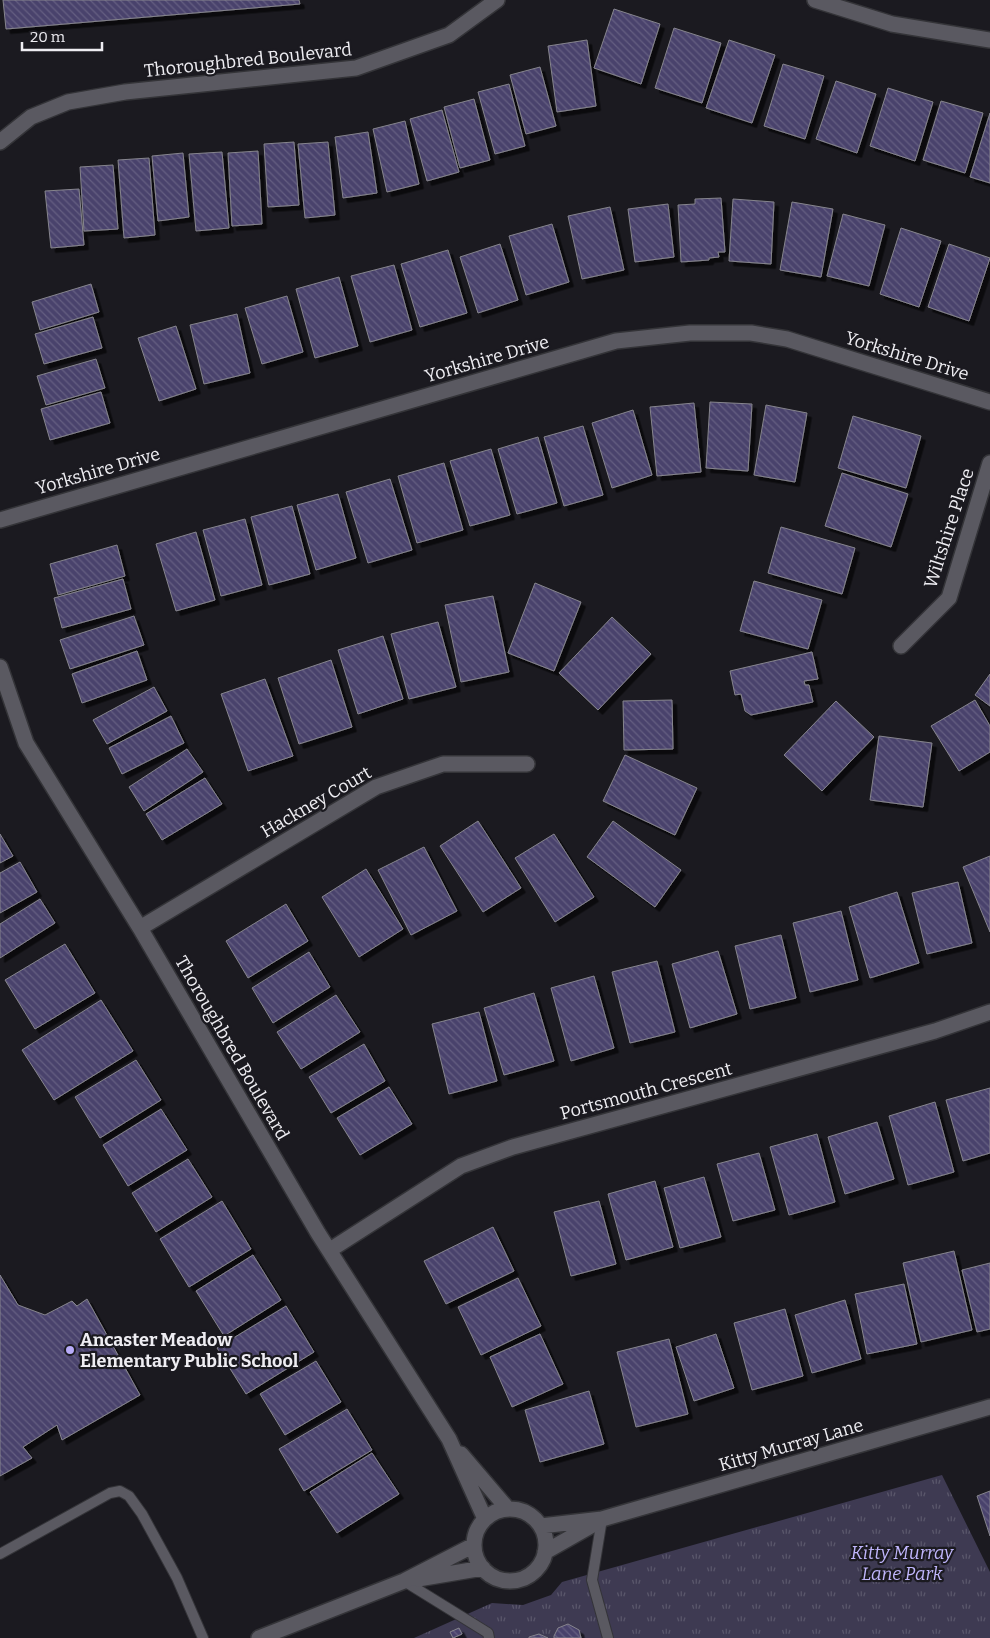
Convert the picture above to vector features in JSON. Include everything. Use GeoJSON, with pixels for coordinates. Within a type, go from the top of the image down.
{"type":"FeatureCollection","features":[{"type":"Feature","properties":{"kind":"street","name":"Thoroughbred Boulevard"},"geometry":{"type":"LineString","coordinates":[[0,142],[31,117],[68,102],[124,92],[356,68],[448,35],[497,0]]}},
{"type":"Feature","properties":{"kind":"street"},"geometry":{"type":"LineString","coordinates":[[815,0],[892,24],[990,40]]}},
{"type":"Feature","properties":{"kind":"street","name":"Yorkshire Drive"},"geometry":{"type":"LineString","coordinates":[[0,520],[616,341],[690,332],[751,333],[787,339],[990,402]]}},
{"type":"Feature","properties":{"kind":"street","name":"Wiltshire Place"},"geometry":{"type":"LineString","coordinates":[[901,646],[949,598],[990,463]]}},
{"type":"Feature","properties":{"kind":"street","name":"Thoroughbred Boulevard"},"geometry":{"type":"LineString","coordinates":[[0,667],[26,742],[140,928],[318,1233],[449,1440],[485,1519]]}},
{"type":"Feature","properties":{"kind":"street","name":"Hackney Court"},"geometry":{"type":"LineString","coordinates":[[140,928],[376,787],[443,764],[527,764]]}},
{"type":"Feature","properties":{"kind":"street","name":"Portsmouth Crescent"},"geometry":{"type":"LineString","coordinates":[[330,1250],[461,1166],[513,1147],[935,1032],[990,1012]]}},
{"type":"Feature","properties":{"kind":"street","name":"Kitty Murray Lane"},"geometry":{"type":"LineString","coordinates":[[541,1526],[602,1520],[990,1407]]}},
{"type":"Feature","properties":{"kind":"street","name":"Thoroughbred Boulevard"},"geometry":{"type":"LineString","coordinates":[[449,1440],[507,1508]]}},
{"type":"Feature","properties":{"kind":"street"},"geometry":{"type":"LineString","coordinates":[[507,1508],[524,1511],[534,1518],[541,1526],[546,1540],[545,1552],[540,1564],[532,1574],[517,1580],[504,1580],[493,1576],[483,1568],[476,1557],[474,1545],[477,1529],[485,1519],[495,1512],[507,1508]]}},
{"type":"Feature","properties":{"kind":"street","name":"Kitty Murray Lane"},"geometry":{"type":"LineString","coordinates":[[545,1552],[602,1520]]}},
{"type":"Feature","properties":{"kind":"street"},"geometry":{"type":"LineString","coordinates":[[259,1638],[404,1581],[474,1545]]}},
{"type":"Feature","properties":{"kind":"street"},"geometry":{"type":"LineString","coordinates":[[404,1581],[483,1568]]}},
{"type":"Feature","properties":{"kind":"lane"},"geometry":{"type":"LineString","coordinates":[[0,1554],[110,1493],[120,1491],[129,1496],[142,1514],[177,1578],[203,1638]]}},
{"type":"Feature","properties":{"kind":"lane"},"geometry":{"type":"LineString","coordinates":[[602,1520],[592,1580],[608,1638]]}},
{"type":"Feature","properties":{"kind":"lane"},"geometry":{"type":"LineString","coordinates":[[404,1581],[488,1633],[489,1638]]}},
{"type":"Feature","properties":{"kind":"green space","name":"Kitty Murray Lane Park"},"geometry":{"type":"Polygon","coordinates":[[[942,1475],[990,1572],[990,1638],[414,1638],[492,1603],[523,1605],[551,1595],[562,1582],[942,1475]]]}},
{"type":"Feature","properties":{"kind":"building"},"geometry":{"type":"Polygon","coordinates":[[[3,0],[299,0],[300,4],[6,29],[3,0]]]}},
{"type":"Feature","properties":{"kind":"building"},"geometry":{"type":"Polygon","coordinates":[[[614,9],[660,24],[641,84],[594,68],[614,9]]]}},
{"type":"Feature","properties":{"kind":"building"},"geometry":{"type":"Polygon","coordinates":[[[674,28],[721,43],[702,103],[655,88],[674,28]]]}},
{"type":"Feature","properties":{"kind":"building"},"geometry":{"type":"Polygon","coordinates":[[[587,40],[596,106],[557,112],[548,46],[587,40]]]}},
{"type":"Feature","properties":{"kind":"building"},"geometry":{"type":"Polygon","coordinates":[[[729,40],[775,55],[752,123],[706,108],[729,40]]]}},
{"type":"Feature","properties":{"kind":"building"},"geometry":{"type":"Polygon","coordinates":[[[783,64],[824,76],[805,139],[764,126],[783,64]]]}},
{"type":"Feature","properties":{"kind":"building"},"geometry":{"type":"Polygon","coordinates":[[[540,67],[556,126],[526,134],[510,75],[540,67]]]}},
{"type":"Feature","properties":{"kind":"building"},"geometry":{"type":"Polygon","coordinates":[[[836,81],[876,94],[857,153],[816,139],[836,81]]]}},
{"type":"Feature","properties":{"kind":"building"},"geometry":{"type":"Polygon","coordinates":[[[509,84],[525,146],[495,154],[478,92],[509,84]]]}},
{"type":"Feature","properties":{"kind":"building"},"geometry":{"type":"Polygon","coordinates":[[[888,88],[933,102],[915,161],[870,146],[888,88]]]}},
{"type":"Feature","properties":{"kind":"building"},"geometry":{"type":"Polygon","coordinates":[[[474,99],[490,160],[460,168],[444,107],[474,99]]]}},
{"type":"Feature","properties":{"kind":"building"},"geometry":{"type":"Polygon","coordinates":[[[941,101],[983,113],[965,173],[923,160],[941,101]]]}},
{"type":"Feature","properties":{"kind":"building"},"geometry":{"type":"Polygon","coordinates":[[[442,110],[459,172],[427,181],[410,119],[442,110]]]}},
{"type":"Feature","properties":{"kind":"building"},"geometry":{"type":"Polygon","coordinates":[[[990,113],[990,183],[970,177],[990,113]]]}},
{"type":"Feature","properties":{"kind":"building"},"geometry":{"type":"Polygon","coordinates":[[[405,121],[419,184],[387,192],[373,129],[405,121]]]}},
{"type":"Feature","properties":{"kind":"building"},"geometry":{"type":"Polygon","coordinates":[[[368,132],[377,193],[343,198],[335,137],[368,132]]]}},
{"type":"Feature","properties":{"kind":"building"},"geometry":{"type":"Polygon","coordinates":[[[294,142],[299,205],[268,207],[264,144],[294,142]]]}},
{"type":"Feature","properties":{"kind":"building"},"geometry":{"type":"Polygon","coordinates":[[[328,142],[335,215],[305,218],[298,144],[328,142]]]}},
{"type":"Feature","properties":{"kind":"building"},"geometry":{"type":"Polygon","coordinates":[[[258,151],[262,224],[232,226],[228,153],[258,151]]]}},
{"type":"Feature","properties":{"kind":"building"},"geometry":{"type":"Polygon","coordinates":[[[222,152],[229,228],[196,231],[189,154],[222,152]]]}},
{"type":"Feature","properties":{"kind":"building"},"geometry":{"type":"Polygon","coordinates":[[[183,153],[189,217],[158,221],[152,156],[183,153]]]}},
{"type":"Feature","properties":{"kind":"building"},"geometry":{"type":"Polygon","coordinates":[[[149,158],[155,235],[124,238],[118,160],[149,158]]]}},
{"type":"Feature","properties":{"kind":"building"},"geometry":{"type":"Polygon","coordinates":[[[113,165],[118,229],[84,231],[80,167],[113,165]]]}},
{"type":"Feature","properties":{"kind":"building"},"geometry":{"type":"Polygon","coordinates":[[[79,189],[84,245],[51,248],[45,191],[79,189]]]}},
{"type":"Feature","properties":{"kind":"building"},"geometry":{"type":"Polygon","coordinates":[[[721,198],[725,252],[718,252],[719,257],[709,258],[709,260],[681,262],[678,205],[695,204],[695,199],[721,198]]]}},
{"type":"Feature","properties":{"kind":"building"},"geometry":{"type":"Polygon","coordinates":[[[733,199],[774,202],[771,264],[729,261],[733,199]]]}},
{"type":"Feature","properties":{"kind":"building"},"geometry":{"type":"Polygon","coordinates":[[[792,202],[833,209],[821,277],[780,270],[792,202]]]}},
{"type":"Feature","properties":{"kind":"building"},"geometry":{"type":"Polygon","coordinates":[[[668,204],[674,257],[635,262],[628,209],[668,204]]]}},
{"type":"Feature","properties":{"kind":"building"},"geometry":{"type":"Polygon","coordinates":[[[610,207],[624,270],[582,279],[568,216],[610,207]]]}},
{"type":"Feature","properties":{"kind":"building"},"geometry":{"type":"Polygon","coordinates":[[[843,214],[885,225],[869,286],[827,276],[843,214]]]}},
{"type":"Feature","properties":{"kind":"building"},"geometry":{"type":"Polygon","coordinates":[[[552,224],[569,282],[526,295],[509,236],[552,224]]]}},
{"type":"Feature","properties":{"kind":"building"},"geometry":{"type":"Polygon","coordinates":[[[901,228],[941,241],[919,307],[880,294],[901,228]]]}},
{"type":"Feature","properties":{"kind":"building"},"geometry":{"type":"Polygon","coordinates":[[[500,244],[518,300],[478,313],[460,257],[500,244]]]}},
{"type":"Feature","properties":{"kind":"building"},"geometry":{"type":"Polygon","coordinates":[[[949,244],[990,258],[969,321],[928,307],[949,244]]]}},
{"type":"Feature","properties":{"kind":"building"},"geometry":{"type":"Polygon","coordinates":[[[448,250],[467,313],[420,327],[401,264],[448,250]]]}},
{"type":"Feature","properties":{"kind":"building"},"geometry":{"type":"Polygon","coordinates":[[[394,265],[412,330],[370,342],[351,276],[394,265]]]}},
{"type":"Feature","properties":{"kind":"building"},"geometry":{"type":"Polygon","coordinates":[[[339,277],[358,346],[315,358],[296,289],[339,277]]]}},
{"type":"Feature","properties":{"kind":"building"},"geometry":{"type":"Polygon","coordinates":[[[91,284],[99,312],[40,330],[32,302],[91,284]]]}},
{"type":"Feature","properties":{"kind":"building"},"geometry":{"type":"Polygon","coordinates":[[[287,296],[303,352],[262,364],[245,308],[287,296]]]}},
{"type":"Feature","properties":{"kind":"building"},"geometry":{"type":"Polygon","coordinates":[[[237,314],[250,373],[204,384],[190,325],[237,314]]]}},
{"type":"Feature","properties":{"kind":"building"},"geometry":{"type":"Polygon","coordinates":[[[93,317],[102,348],[44,364],[35,334],[93,317]]]}},
{"type":"Feature","properties":{"kind":"building"},"geometry":{"type":"Polygon","coordinates":[[[176,326],[196,389],[159,401],[138,338],[176,326]]]}},
{"type":"Feature","properties":{"kind":"building"},"geometry":{"type":"Polygon","coordinates":[[[96,359],[105,388],[46,405],[37,376],[96,359]]]}},
{"type":"Feature","properties":{"kind":"building"},"geometry":{"type":"Polygon","coordinates":[[[101,392],[110,423],[50,440],[41,409],[101,392]]]}},
{"type":"Feature","properties":{"kind":"building"},"geometry":{"type":"Polygon","coordinates":[[[710,402],[752,404],[748,471],[706,468],[710,402]]]}},
{"type":"Feature","properties":{"kind":"building"},"geometry":{"type":"Polygon","coordinates":[[[694,403],[701,472],[657,476],[650,407],[694,403]]]}},
{"type":"Feature","properties":{"kind":"building"},"geometry":{"type":"Polygon","coordinates":[[[766,405],[807,413],[795,482],[754,475],[766,405]]]}},
{"type":"Feature","properties":{"kind":"building"},"geometry":{"type":"Polygon","coordinates":[[[633,410],[652,475],[612,488],[592,423],[633,410]]]}},
{"type":"Feature","properties":{"kind":"building"},"geometry":{"type":"Polygon","coordinates":[[[853,416],[921,436],[906,488],[838,468],[853,416]]]}},
{"type":"Feature","properties":{"kind":"building"},"geometry":{"type":"Polygon","coordinates":[[[583,426],[603,495],[564,506],[544,437],[583,426]]]}},
{"type":"Feature","properties":{"kind":"building"},"geometry":{"type":"Polygon","coordinates":[[[538,437],[557,503],[517,514],[498,449],[538,437]]]}},
{"type":"Feature","properties":{"kind":"building"},"geometry":{"type":"Polygon","coordinates":[[[491,449],[510,515],[470,526],[450,461],[491,449]]]}},
{"type":"Feature","properties":{"kind":"building"},"geometry":{"type":"Polygon","coordinates":[[[444,463],[463,530],[417,543],[398,476],[444,463]]]}},
{"type":"Feature","properties":{"kind":"building"},"geometry":{"type":"Polygon","coordinates":[[[842,473],[908,494],[891,547],[825,526],[842,473]]]}},
{"type":"Feature","properties":{"kind":"building"},"geometry":{"type":"Polygon","coordinates":[[[390,479],[412,550],[368,563],[346,492],[390,479]]]}},
{"type":"Feature","properties":{"kind":"building"},"geometry":{"type":"Polygon","coordinates":[[[338,494],[356,558],[316,570],[297,505],[338,494]]]}},
{"type":"Feature","properties":{"kind":"building"},"geometry":{"type":"Polygon","coordinates":[[[292,506],[310,574],[269,585],[251,517],[292,506]]]}},
{"type":"Feature","properties":{"kind":"building"},"geometry":{"type":"Polygon","coordinates":[[[245,519],[262,585],[221,596],[203,530],[245,519]]]}},
{"type":"Feature","properties":{"kind":"building"},"geometry":{"type":"Polygon","coordinates":[[[781,527],[855,548],[842,594],[768,573],[781,527]]]}},
{"type":"Feature","properties":{"kind":"building"},"geometry":{"type":"Polygon","coordinates":[[[196,532],[215,600],[176,611],[156,544],[196,532]]]}},
{"type":"Feature","properties":{"kind":"building"},"geometry":{"type":"Polygon","coordinates":[[[117,545],[125,576],[58,595],[50,564],[117,545]]]}},
{"type":"Feature","properties":{"kind":"building"},"geometry":{"type":"Polygon","coordinates":[[[123,579],[131,609],[62,628],[54,598],[123,579]]]}},
{"type":"Feature","properties":{"kind":"building"},"geometry":{"type":"Polygon","coordinates":[[[754,581],[822,600],[808,649],[740,631],[754,581]]]}},
{"type":"Feature","properties":{"kind":"building"},"geometry":{"type":"Polygon","coordinates":[[[535,583],[581,602],[554,671],[508,653],[535,583]]]}},
{"type":"Feature","properties":{"kind":"building"},"geometry":{"type":"Polygon","coordinates":[[[493,596],[509,672],[461,682],[445,605],[493,596]]]}},
{"type":"Feature","properties":{"kind":"building"},"geometry":{"type":"Polygon","coordinates":[[[134,616],[144,645],[70,669],[60,640],[134,616]]]}},
{"type":"Feature","properties":{"kind":"building"},"geometry":{"type":"Polygon","coordinates":[[[612,617],[651,654],[598,710],[559,673],[612,617]]]}},
{"type":"Feature","properties":{"kind":"building"},"geometry":{"type":"Polygon","coordinates":[[[438,622],[456,687],[409,699],[391,634],[438,622]]]}},
{"type":"Feature","properties":{"kind":"building"},"geometry":{"type":"Polygon","coordinates":[[[383,636],[403,699],[358,714],[338,650],[383,636]]]}},
{"type":"Feature","properties":{"kind":"building"},"geometry":{"type":"Polygon","coordinates":[[[137,651],[147,680],[82,703],[72,674],[137,651]]]}},
{"type":"Feature","properties":{"kind":"building"},"geometry":{"type":"Polygon","coordinates":[[[812,652],[818,679],[804,681],[805,685],[809,685],[813,702],[751,715],[745,711],[741,694],[735,695],[730,671],[812,652]]]}},
{"type":"Feature","properties":{"kind":"building"},"geometry":{"type":"Polygon","coordinates":[[[331,660],[352,727],[299,744],[278,678],[331,660]]]}},
{"type":"Feature","properties":{"kind":"building"},"geometry":{"type":"Polygon","coordinates":[[[990,674],[990,706],[975,695],[990,674]]]}},
{"type":"Feature","properties":{"kind":"building"},"geometry":{"type":"Polygon","coordinates":[[[265,679],[293,756],[248,771],[221,694],[265,679]]]}},
{"type":"Feature","properties":{"kind":"building"},"geometry":{"type":"Polygon","coordinates":[[[154,687],[167,711],[107,744],[93,720],[154,687]]]}},
{"type":"Feature","properties":{"kind":"building"},"geometry":{"type":"Polygon","coordinates":[[[672,700],[673,749],[624,750],[623,701],[672,700]]]}},
{"type":"Feature","properties":{"kind":"building"},"geometry":{"type":"Polygon","coordinates":[[[975,700],[990,726],[990,752],[959,771],[931,726],[975,700]]]}},
{"type":"Feature","properties":{"kind":"building"},"geometry":{"type":"Polygon","coordinates":[[[836,701],[874,737],[822,791],[784,755],[836,701]]]}},
{"type":"Feature","properties":{"kind":"building"},"geometry":{"type":"Polygon","coordinates":[[[171,716],[184,743],[122,774],[109,748],[171,716]]]}},
{"type":"Feature","properties":{"kind":"building"},"geometry":{"type":"Polygon","coordinates":[[[879,736],[932,743],[923,807],[870,800],[879,736]]]}},
{"type":"Feature","properties":{"kind":"building"},"geometry":{"type":"Polygon","coordinates":[[[187,749],[203,772],[144,811],[129,787],[187,749]]]}},
{"type":"Feature","properties":{"kind":"building"},"geometry":{"type":"Polygon","coordinates":[[[625,755],[697,788],[675,835],[603,801],[625,755]]]}},
{"type":"Feature","properties":{"kind":"building"},"geometry":{"type":"Polygon","coordinates":[[[205,778],[222,804],[162,840],[146,814],[205,778]]]}},
{"type":"Feature","properties":{"kind":"building"},"geometry":{"type":"Polygon","coordinates":[[[478,821],[521,888],[483,912],[440,846],[478,821]]]}},
{"type":"Feature","properties":{"kind":"building"},"geometry":{"type":"Polygon","coordinates":[[[613,821],[681,870],[655,907],[587,857],[613,821]]]}},
{"type":"Feature","properties":{"kind":"building"},"geometry":{"type":"Polygon","coordinates":[[[0,834],[13,856],[0,863],[0,834]]]}},
{"type":"Feature","properties":{"kind":"building"},"geometry":{"type":"Polygon","coordinates":[[[554,834],[594,897],[555,922],[515,858],[554,834]]]}},
{"type":"Feature","properties":{"kind":"building"},"geometry":{"type":"Polygon","coordinates":[[[424,847],[457,911],[411,935],[378,870],[424,847]]]}},
{"type":"Feature","properties":{"kind":"building"},"geometry":{"type":"Polygon","coordinates":[[[990,856],[990,932],[963,867],[990,856]]]}},
{"type":"Feature","properties":{"kind":"building"},"geometry":{"type":"Polygon","coordinates":[[[20,862],[37,892],[0,913],[0,873],[20,862]]]}},
{"type":"Feature","properties":{"kind":"building"},"geometry":{"type":"Polygon","coordinates":[[[366,869],[403,929],[359,957],[322,897],[366,869]]]}},
{"type":"Feature","properties":{"kind":"building"},"geometry":{"type":"Polygon","coordinates":[[[958,882],[972,943],[927,954],[912,893],[958,882]]]}},
{"type":"Feature","properties":{"kind":"building"},"geometry":{"type":"Polygon","coordinates":[[[897,892],[919,963],[870,978],[849,907],[897,892]]]}},
{"type":"Feature","properties":{"kind":"building"},"geometry":{"type":"Polygon","coordinates":[[[40,899],[55,923],[0,958],[0,924],[40,899]]]}},
{"type":"Feature","properties":{"kind":"building"},"geometry":{"type":"Polygon","coordinates":[[[286,904],[308,941],[248,978],[226,941],[286,904]]]}},
{"type":"Feature","properties":{"kind":"building"},"geometry":{"type":"Polygon","coordinates":[[[841,911],[858,980],[810,992],[793,923],[841,911]]]}},
{"type":"Feature","properties":{"kind":"building"},"geometry":{"type":"Polygon","coordinates":[[[781,935],[796,998],[750,1009],[735,946],[781,935]]]}},
{"type":"Feature","properties":{"kind":"building"},"geometry":{"type":"Polygon","coordinates":[[[65,944],[95,993],[35,1029],[5,980],[65,944]]]}},
{"type":"Feature","properties":{"kind":"building"},"geometry":{"type":"Polygon","coordinates":[[[718,951],[737,1014],[690,1028],[672,964],[718,951]]]}},
{"type":"Feature","properties":{"kind":"building"},"geometry":{"type":"Polygon","coordinates":[[[309,952],[330,987],[273,1023],[252,988],[309,952]]]}},
{"type":"Feature","properties":{"kind":"building"},"geometry":{"type":"Polygon","coordinates":[[[657,961],[675,1032],[630,1043],[612,972],[657,961]]]}},
{"type":"Feature","properties":{"kind":"building"},"geometry":{"type":"Polygon","coordinates":[[[594,976],[614,1048],[571,1061],[551,988],[594,976]]]}},
{"type":"Feature","properties":{"kind":"building"},"geometry":{"type":"Polygon","coordinates":[[[534,993],[554,1061],[504,1075],[484,1008],[534,993]]]}},
{"type":"Feature","properties":{"kind":"building"},"geometry":{"type":"Polygon","coordinates":[[[336,995],[360,1032],[301,1069],[277,1032],[336,995]]]}},
{"type":"Feature","properties":{"kind":"building"},"geometry":{"type":"Polygon","coordinates":[[[101,1000],[133,1051],[54,1100],[22,1050],[101,1000]]]}},
{"type":"Feature","properties":{"kind":"building"},"geometry":{"type":"Polygon","coordinates":[[[479,1012],[497,1081],[449,1094],[432,1024],[479,1012]]]}},
{"type":"Feature","properties":{"kind":"building"},"geometry":{"type":"Polygon","coordinates":[[[364,1044],[385,1081],[331,1113],[309,1077],[364,1044]]]}},
{"type":"Feature","properties":{"kind":"building"},"geometry":{"type":"Polygon","coordinates":[[[136,1060],[161,1100],[100,1138],[75,1097],[136,1060]]]}},
{"type":"Feature","properties":{"kind":"building"},"geometry":{"type":"Polygon","coordinates":[[[389,1087],[412,1124],[360,1155],[337,1118],[389,1087]]]}},
{"type":"Feature","properties":{"kind":"building"},"geometry":{"type":"Polygon","coordinates":[[[990,1088],[990,1153],[963,1161],[946,1100],[990,1088]]]}},
{"type":"Feature","properties":{"kind":"building"},"geometry":{"type":"Polygon","coordinates":[[[935,1102],[954,1172],[908,1185],[889,1116],[935,1102]]]}},
{"type":"Feature","properties":{"kind":"building"},"geometry":{"type":"Polygon","coordinates":[[[161,1109],[187,1150],[128,1186],[103,1145],[161,1109]]]}},
{"type":"Feature","properties":{"kind":"building"},"geometry":{"type":"Polygon","coordinates":[[[877,1122],[894,1179],[845,1194],[828,1137],[877,1122]]]}},
{"type":"Feature","properties":{"kind":"building"},"geometry":{"type":"Polygon","coordinates":[[[817,1134],[835,1202],[789,1215],[770,1147],[817,1134]]]}},
{"type":"Feature","properties":{"kind":"building"},"geometry":{"type":"Polygon","coordinates":[[[759,1153],[775,1210],[733,1221],[717,1164],[759,1153]]]}},
{"type":"Feature","properties":{"kind":"building"},"geometry":{"type":"Polygon","coordinates":[[[188,1159],[212,1197],[156,1232],[132,1193],[188,1159]]]}},
{"type":"Feature","properties":{"kind":"building"},"geometry":{"type":"Polygon","coordinates":[[[704,1177],[721,1237],[680,1248],[664,1188],[704,1177]]]}},
{"type":"Feature","properties":{"kind":"building"},"geometry":{"type":"Polygon","coordinates":[[[655,1181],[673,1247],[626,1260],[608,1194],[655,1181]]]}},
{"type":"Feature","properties":{"kind":"building"},"geometry":{"type":"Polygon","coordinates":[[[222,1201],[251,1249],[189,1287],[160,1239],[222,1201]]]}},
{"type":"Feature","properties":{"kind":"building"},"geometry":{"type":"Polygon","coordinates":[[[599,1201],[616,1264],[571,1276],[554,1212],[599,1201]]]}},
{"type":"Feature","properties":{"kind":"building"},"geometry":{"type":"Polygon","coordinates":[[[493,1227],[514,1271],[446,1304],[424,1261],[493,1227]]]}},
{"type":"Feature","properties":{"kind":"building"},"geometry":{"type":"Polygon","coordinates":[[[954,1251],[972,1330],[921,1342],[903,1263],[954,1251]]]}},
{"type":"Feature","properties":{"kind":"building"},"geometry":{"type":"Polygon","coordinates":[[[253,1255],[281,1300],[224,1336],[196,1291],[253,1255]]]}},
{"type":"Feature","properties":{"kind":"building"},"geometry":{"type":"Polygon","coordinates":[[[990,1263],[990,1329],[977,1332],[962,1270],[990,1263]]]}},
{"type":"Feature","properties":{"kind":"building"},"geometry":{"type":"Polygon","coordinates":[[[0,1275],[18,1305],[45,1315],[72,1301],[77,1306],[87,1299],[140,1395],[62,1440],[57,1425],[23,1447],[32,1458],[0,1476],[0,1275]]]}},
{"type":"Feature","properties":{"kind":"building"},"geometry":{"type":"Polygon","coordinates":[[[518,1278],[541,1326],[481,1355],[458,1307],[518,1278]]]}},
{"type":"Feature","properties":{"kind":"building"},"geometry":{"type":"Polygon","coordinates":[[[904,1284],[917,1344],[867,1354],[855,1294],[904,1284]]]}},
{"type":"Feature","properties":{"kind":"building"},"geometry":{"type":"Polygon","coordinates":[[[845,1300],[861,1359],[812,1373],[795,1315],[845,1300]]]}},
{"type":"Feature","properties":{"kind":"building"},"geometry":{"type":"Polygon","coordinates":[[[286,1306],[314,1352],[246,1394],[217,1348],[286,1306]]]}},
{"type":"Feature","properties":{"kind":"building"},"geometry":{"type":"Polygon","coordinates":[[[785,1309],[803,1376],[752,1390],[734,1323],[785,1309]]]}},
{"type":"Feature","properties":{"kind":"building"},"geometry":{"type":"Polygon","coordinates":[[[540,1334],[563,1384],[512,1407],[490,1357],[540,1334]]]}},
{"type":"Feature","properties":{"kind":"building"},"geometry":{"type":"Polygon","coordinates":[[[716,1334],[734,1388],[694,1401],[676,1347],[716,1334]]]}},
{"type":"Feature","properties":{"kind":"building"},"geometry":{"type":"Polygon","coordinates":[[[669,1339],[688,1414],[636,1427],[617,1352],[669,1339]]]}},
{"type":"Feature","properties":{"kind":"building"},"geometry":{"type":"Polygon","coordinates":[[[316,1361],[341,1402],[285,1435],[260,1394],[316,1361]]]}},
{"type":"Feature","properties":{"kind":"building"},"geometry":{"type":"Polygon","coordinates":[[[589,1391],[604,1444],[540,1462],[525,1410],[589,1391]]]}},
{"type":"Feature","properties":{"kind":"building"},"geometry":{"type":"Polygon","coordinates":[[[347,1409],[372,1450],[304,1491],[279,1449],[347,1409]]]}},
{"type":"Feature","properties":{"kind":"building"},"geometry":{"type":"Polygon","coordinates":[[[372,1453],[399,1494],[337,1533],[310,1492],[372,1453]]]}},
{"type":"Feature","properties":{"kind":"building"},"geometry":{"type":"Polygon","coordinates":[[[990,1491],[990,1536],[977,1496],[990,1491]]]}},
{"type":"Feature","properties":{"kind":"building"},"geometry":{"type":"Polygon","coordinates":[[[568,1624],[579,1630],[581,1638],[554,1638],[558,1628],[568,1624]]]}},
{"type":"Feature","properties":{"kind":"building"},"geometry":{"type":"Polygon","coordinates":[[[459,1628],[462,1634],[453,1638],[450,1632],[459,1628]]]}},
{"type":"Feature","properties":{"kind":"building"},"geometry":{"type":"Polygon","coordinates":[[[539,1634],[548,1638],[529,1638],[529,1637],[539,1634]]]}},
{"type":"Feature","properties":{"kind":"place","name":"Ancaster Meadow Elementary Public School"},"geometry":{"type":"Point","coordinates":[70,1350]}}]}
